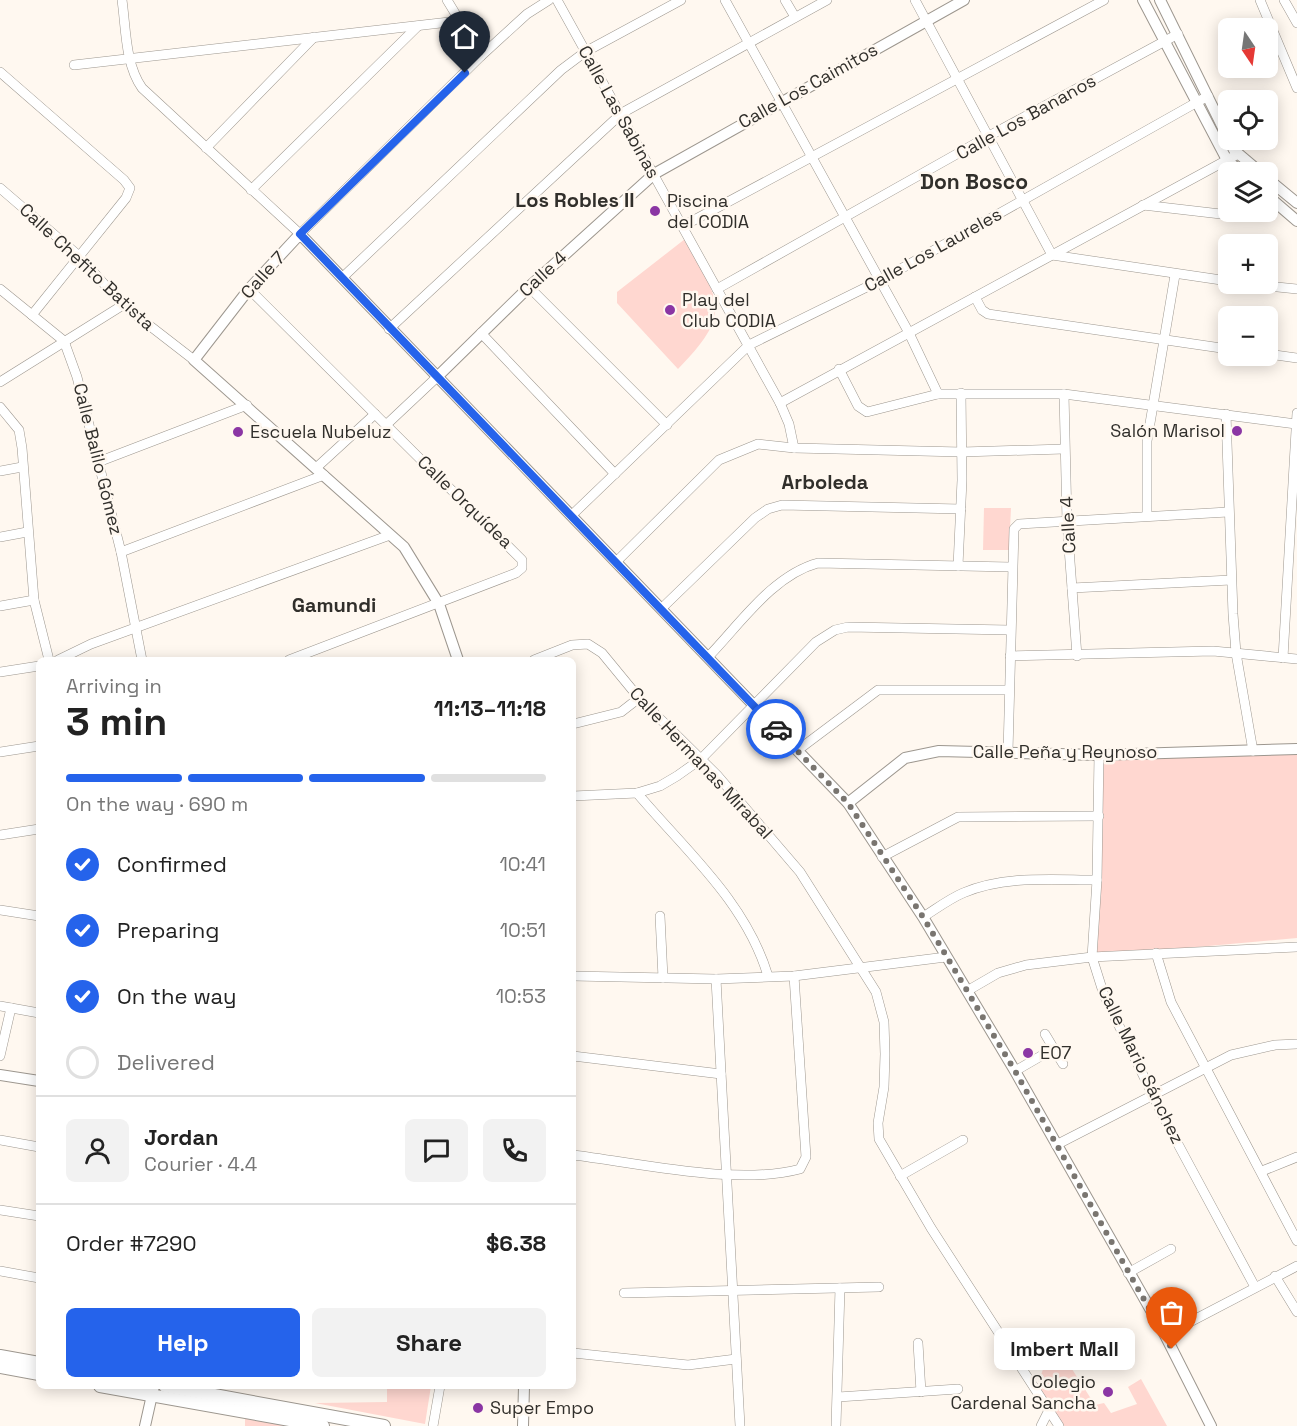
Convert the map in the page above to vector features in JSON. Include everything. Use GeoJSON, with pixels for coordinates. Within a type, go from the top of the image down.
{"type":"FeatureCollection","features":[{"type":"Feature","properties":{"kind":"main road"},"geometry":{"type":"LineString","coordinates":[[4,1362],[36,1363]]}},
{"type":"Feature","properties":{"kind":"main road"},"geometry":{"type":"LineString","coordinates":[[4,1362],[36,1373]]}},
{"type":"Feature","properties":{"kind":"main road"},"geometry":{"type":"LineString","coordinates":[[131,1389],[329,1423],[384,1426]]}},
{"type":"Feature","properties":{"kind":"main road"},"geometry":{"type":"LineString","coordinates":[[178,1389],[329,1423]]}},
{"type":"Feature","properties":{"kind":"street"},"geometry":{"type":"LineString","coordinates":[[122,0],[130,60],[136,79],[148,95],[300,234],[343,277],[436,378],[617,561],[848,803],[923,917],[1015,1071],[1165,1335],[1211,1426]]}},
{"type":"Feature","properties":{"kind":"street"},"geometry":{"type":"LineString","coordinates":[[447,0],[481,56]]}},
{"type":"Feature","properties":{"kind":"street","name":"Calle 7"},"geometry":{"type":"LineString","coordinates":[[194,360],[249,289],[300,234],[481,56],[527,14],[549,0]]}},
{"type":"Feature","properties":{"kind":"street","name":"Calle Las Sabinas"},"geometry":{"type":"LineString","coordinates":[[557,0],[622,113],[780,403],[789,424],[794,448]]}},
{"type":"Feature","properties":{"kind":"street"},"geometry":{"type":"LineString","coordinates":[[343,277],[561,70],[585,52],[681,0]]}},
{"type":"Feature","properties":{"kind":"street"},"geometry":{"type":"LineString","coordinates":[[724,0],[847,218],[908,331],[938,394]]}},
{"type":"Feature","properties":{"kind":"street"},"geometry":{"type":"LineString","coordinates":[[785,0],[795,17]]}},
{"type":"Feature","properties":{"kind":"street"},"geometry":{"type":"LineString","coordinates":[[389,329],[622,113],[827,0]]}},
{"type":"Feature","properties":{"kind":"street"},"geometry":{"type":"LineString","coordinates":[[915,0],[1052,255]]}},
{"type":"Feature","properties":{"kind":"street","name":"Calle Los Caimitos"},"geometry":{"type":"LineString","coordinates":[[654,174],[964,0]]}},
{"type":"Feature","properties":{"kind":"street"},"geometry":{"type":"LineString","coordinates":[[683,226],[1104,0]]}},
{"type":"Feature","properties":{"kind":"street"},"geometry":{"type":"LineString","coordinates":[[1260,0],[1297,88]]}},
{"type":"Feature","properties":{"kind":"street"},"geometry":{"type":"LineString","coordinates":[[1284,0],[1296,21]]}},
{"type":"Feature","properties":{"kind":"street"},"geometry":{"type":"LineString","coordinates":[[1218,116],[1162,1],[1145,5],[1229,162]]}},
{"type":"Feature","properties":{"kind":"street"},"geometry":{"type":"LineString","coordinates":[[74,65],[458,21]]}},
{"type":"Feature","properties":{"kind":"street"},"geometry":{"type":"LineString","coordinates":[[251,190],[419,25]]}},
{"type":"Feature","properties":{"kind":"street","name":"Calle Los Bananos"},"geometry":{"type":"LineString","coordinates":[[717,289],[847,218],[987,137],[1178,34]]}},
{"type":"Feature","properties":{"kind":"street"},"geometry":{"type":"LineString","coordinates":[[206,148],[314,37]]}},
{"type":"Feature","properties":{"kind":"street"},"geometry":{"type":"LineString","coordinates":[[0,72],[124,180],[130,188],[126,198],[32,315]]}},
{"type":"Feature","properties":{"kind":"street","name":"Calle Los Laureles"},"geometry":{"type":"LineString","coordinates":[[572,515],[749,345],[880,280],[1208,96]]}},
{"type":"Feature","properties":{"kind":"street"},"geometry":{"type":"LineString","coordinates":[[1236,150],[1248,162]]}},
{"type":"Feature","properties":{"kind":"street"},"geometry":{"type":"LineString","coordinates":[[780,403],[908,331],[1238,154]]}},
{"type":"Feature","properties":{"kind":"street","name":"Calle 4"},"geometry":{"type":"LineString","coordinates":[[436,378],[529,287],[654,174]]}},
{"type":"Feature","properties":{"kind":"street","name":"Calle Chefito Batista"},"geometry":{"type":"LineString","coordinates":[[0,188],[79,256],[123,304],[247,405],[404,547],[439,604],[457,657]]}},
{"type":"Feature","properties":{"kind":"street"},"geometry":{"type":"LineString","coordinates":[[1278,188],[1297,203]]}},
{"type":"Feature","properties":{"kind":"street"},"geometry":{"type":"LineString","coordinates":[[1143,205],[1218,214]]}},
{"type":"Feature","properties":{"kind":"street"},"geometry":{"type":"LineString","coordinates":[[1278,205],[1297,221]]}},
{"type":"Feature","properties":{"kind":"street"},"geometry":{"type":"LineString","coordinates":[[1052,255],[1218,280]]}},
{"type":"Feature","properties":{"kind":"street"},"geometry":{"type":"LineString","coordinates":[[1147,516],[1147,441],[1175,275]]}},
{"type":"Feature","properties":{"kind":"street"},"geometry":{"type":"LineString","coordinates":[[529,287],[667,425]]}},
{"type":"Feature","properties":{"kind":"street"},"geometry":{"type":"LineString","coordinates":[[1278,287],[1297,289]]}},
{"type":"Feature","properties":{"kind":"street"},"geometry":{"type":"LineString","coordinates":[[0,289],[64,341]]}},
{"type":"Feature","properties":{"kind":"street","name":"Calle Orquídea"},"geometry":{"type":"LineString","coordinates":[[249,289],[522,560],[522,568],[516,573],[297,657]]}},
{"type":"Feature","properties":{"kind":"street"},"geometry":{"type":"LineString","coordinates":[[975,297],[982,310],[988,314],[1165,342],[1218,348]]}},
{"type":"Feature","properties":{"kind":"street"},"geometry":{"type":"LineString","coordinates":[[0,382],[123,304]]}},
{"type":"Feature","properties":{"kind":"street"},"geometry":{"type":"LineString","coordinates":[[481,333],[615,474]]}},
{"type":"Feature","properties":{"kind":"street","name":"Calle Balilo Gómez"},"geometry":{"type":"LineString","coordinates":[[64,341],[77,377],[121,552],[141,657]]}},
{"type":"Feature","properties":{"kind":"street"},"geometry":{"type":"LineString","coordinates":[[1278,355],[1297,358]]}},
{"type":"Feature","properties":{"kind":"street"},"geometry":{"type":"LineString","coordinates":[[839,369],[858,406],[867,412],[938,394],[1064,394],[1296,424]]}},
{"type":"Feature","properties":{"kind":"street"},"geometry":{"type":"LineString","coordinates":[[386,425],[436,378]]}},
{"type":"Feature","properties":{"kind":"street"},"geometry":{"type":"LineString","coordinates":[[958,566],[962,452],[961,393]]}},
{"type":"Feature","properties":{"kind":"street","name":"Calle 4"},"geometry":{"type":"LineString","coordinates":[[1064,394],[1067,520],[1077,656]]}},
{"type":"Feature","properties":{"kind":"street"},"geometry":{"type":"LineString","coordinates":[[98,462],[247,405]]}},
{"type":"Feature","properties":{"kind":"street"},"geometry":{"type":"LineString","coordinates":[[0,407],[19,430],[34,600],[48,657]]}},
{"type":"Feature","properties":{"kind":"street"},"geometry":{"type":"LineString","coordinates":[[1283,658],[1293,527],[1297,413]]}},
{"type":"Feature","properties":{"kind":"street"},"geometry":{"type":"LineString","coordinates":[[121,552],[320,472],[375,414]]}},
{"type":"Feature","properties":{"kind":"street"},"geometry":{"type":"LineString","coordinates":[[1226,414],[1228,513],[1236,653],[1253,751]]}},
{"type":"Feature","properties":{"kind":"street"},"geometry":{"type":"LineString","coordinates":[[617,561],[719,460],[758,444],[794,448],[962,452],[1064,449]]}},
{"type":"Feature","properties":{"kind":"street"},"geometry":{"type":"LineString","coordinates":[[0,471],[22,468]]}},
{"type":"Feature","properties":{"kind":"street"},"geometry":{"type":"LineString","coordinates":[[662,608],[755,518],[768,509],[782,505],[830,505],[961,509]]}},
{"type":"Feature","properties":{"kind":"street"},"geometry":{"type":"LineString","coordinates":[[1008,752],[1011,567],[1014,529],[1019,524],[1067,520],[1228,513]]}},
{"type":"Feature","properties":{"kind":"street"},"geometry":{"type":"LineString","coordinates":[[0,537],[27,532]]}},
{"type":"Feature","properties":{"kind":"street"},"geometry":{"type":"LineString","coordinates":[[64,657],[91,644],[390,535]]}},
{"type":"Feature","properties":{"kind":"street"},"geometry":{"type":"LineString","coordinates":[[709,656],[765,597],[805,567],[818,564],[1011,567]]}},
{"type":"Feature","properties":{"kind":"street"},"geometry":{"type":"LineString","coordinates":[[1072,588],[1231,580]]}},
{"type":"Feature","properties":{"kind":"street"},"geometry":{"type":"LineString","coordinates":[[1287,593],[1297,593]]}},
{"type":"Feature","properties":{"kind":"street"},"geometry":{"type":"LineString","coordinates":[[0,606],[34,600]]}},
{"type":"Feature","properties":{"kind":"street"},"geometry":{"type":"LineString","coordinates":[[576,796],[637,793],[660,786],[701,759],[816,642],[835,630],[848,627],[1010,630]]}},
{"type":"Feature","properties":{"kind":"street","name":"Calle Hermanas Mirabal"},"geometry":{"type":"LineString","coordinates":[[542,657],[572,645],[588,644],[602,653],[639,698],[701,759],[800,872],[876,992],[884,1022],[885,1054],[884,1087],[878,1123],[879,1139],[931,1228],[1059,1426]]}},
{"type":"Feature","properties":{"kind":"street"},"geometry":{"type":"LineString","coordinates":[[1010,656],[1213,651],[1297,659]]}},
{"type":"Feature","properties":{"kind":"street"},"geometry":{"type":"LineString","coordinates":[[0,672],[36,666]]}},
{"type":"Feature","properties":{"kind":"street"},"geometry":{"type":"LineString","coordinates":[[798,750],[878,690],[1008,690]]}},
{"type":"Feature","properties":{"kind":"street"},"geometry":{"type":"LineString","coordinates":[[576,723],[621,712],[639,698]]}},
{"type":"Feature","properties":{"kind":"street"},"geometry":{"type":"LineString","coordinates":[[0,752],[36,746]]}},
{"type":"Feature","properties":{"kind":"street","name":"Calle Peña y Reynoso"},"geometry":{"type":"LineString","coordinates":[[848,803],[905,758],[939,751],[1099,755],[1297,749]]}},
{"type":"Feature","properties":{"kind":"street","name":"Calle Mario Sánchez"},"geometry":{"type":"LineString","coordinates":[[1099,755],[1097,880],[1092,957],[1104,995],[1153,1095],[1255,1287]]}},
{"type":"Feature","properties":{"kind":"street"},"geometry":{"type":"LineString","coordinates":[[637,793],[712,877],[744,919],[760,950],[768,976]]}},
{"type":"Feature","properties":{"kind":"street"},"geometry":{"type":"LineString","coordinates":[[882,857],[958,817],[1099,816]]}},
{"type":"Feature","properties":{"kind":"street"},"geometry":{"type":"LineString","coordinates":[[0,835],[36,829]]}},
{"type":"Feature","properties":{"kind":"street"},"geometry":{"type":"LineString","coordinates":[[923,917],[961,894],[985,885],[1012,881],[1097,880]]}},
{"type":"Feature","properties":{"kind":"street"},"geometry":{"type":"LineString","coordinates":[[0,910],[36,916]]}},
{"type":"Feature","properties":{"kind":"street"},"geometry":{"type":"LineString","coordinates":[[660,916],[663,978]]}},
{"type":"Feature","properties":{"kind":"street"},"geometry":{"type":"LineString","coordinates":[[967,991],[998,974],[1026,965],[1092,957],[1297,947]]}},
{"type":"Feature","properties":{"kind":"street"},"geometry":{"type":"LineString","coordinates":[[1156,953],[1171,1002],[1297,1241]]}},
{"type":"Feature","properties":{"kind":"street"},"geometry":{"type":"LineString","coordinates":[[576,976],[716,979],[794,976],[946,957]]}},
{"type":"Feature","properties":{"kind":"street"},"geometry":{"type":"LineString","coordinates":[[576,1155],[726,1174],[789,1172],[800,1169],[806,1157],[794,976]]}},
{"type":"Feature","properties":{"kind":"street"},"geometry":{"type":"LineString","coordinates":[[716,979],[740,1426]]}},
{"type":"Feature","properties":{"kind":"street"},"geometry":{"type":"LineString","coordinates":[[0,1006],[36,1012]]}},
{"type":"Feature","properties":{"kind":"street"},"geometry":{"type":"LineString","coordinates":[[0,1056],[11,1008]]}},
{"type":"Feature","properties":{"kind":"street"},"geometry":{"type":"LineString","coordinates":[[1045,1034],[1063,1064]]}},
{"type":"Feature","properties":{"kind":"street"},"geometry":{"type":"LineString","coordinates":[[1056,1145],[1232,1055],[1275,1045],[1297,1044]]}},
{"type":"Feature","properties":{"kind":"street"},"geometry":{"type":"LineString","coordinates":[[1015,1071],[1053,1049]]}},
{"type":"Feature","properties":{"kind":"street"},"geometry":{"type":"LineString","coordinates":[[576,1056],[721,1074]]}},
{"type":"Feature","properties":{"kind":"street"},"geometry":{"type":"LineString","coordinates":[[0,1075],[36,1081]]}},
{"type":"Feature","properties":{"kind":"street"},"geometry":{"type":"LineString","coordinates":[[0,1140],[36,1146]]}},
{"type":"Feature","properties":{"kind":"street"},"geometry":{"type":"LineString","coordinates":[[900,1176],[963,1140]]}},
{"type":"Feature","properties":{"kind":"street"},"geometry":{"type":"LineString","coordinates":[[1262,1171],[1297,1157]]}},
{"type":"Feature","properties":{"kind":"street"},"geometry":{"type":"LineString","coordinates":[[0,1210],[36,1216]]}},
{"type":"Feature","properties":{"kind":"street"},"geometry":{"type":"LineString","coordinates":[[1128,1273],[1171,1249]]}},
{"type":"Feature","properties":{"kind":"street"},"geometry":{"type":"LineString","coordinates":[[1165,1335],[1297,1266]]}},
{"type":"Feature","properties":{"kind":"street"},"geometry":{"type":"LineString","coordinates":[[0,1271],[36,1277]]}},
{"type":"Feature","properties":{"kind":"street"},"geometry":{"type":"LineString","coordinates":[[1275,1276],[1297,1312]]}},
{"type":"Feature","properties":{"kind":"street"},"geometry":{"type":"LineString","coordinates":[[624,1293],[879,1287]]}},
{"type":"Feature","properties":{"kind":"street"},"geometry":{"type":"LineString","coordinates":[[836,1426],[840,1288]]}},
{"type":"Feature","properties":{"kind":"street"},"geometry":{"type":"LineString","coordinates":[[918,1343],[921,1392]]}},
{"type":"Feature","properties":{"kind":"street"},"geometry":{"type":"LineString","coordinates":[[576,1353],[688,1365],[736,1359]]}},
{"type":"Feature","properties":{"kind":"street"},"geometry":{"type":"LineString","coordinates":[[433,1426],[439,1389]]}},
{"type":"Feature","properties":{"kind":"street"},"geometry":{"type":"LineString","coordinates":[[523,1426],[524,1389]]}},
{"type":"Feature","properties":{"kind":"street"},"geometry":{"type":"LineString","coordinates":[[838,1397],[958,1389]]}},
{"type":"Feature","properties":{"kind":"street"},"geometry":{"type":"LineString","coordinates":[[145,1426],[152,1391]]}},
{"type":"Feature","properties":{"kind":"street"},"geometry":{"type":"LineString","coordinates":[[1041,1426],[1049,1410]]}},
{"type":"Feature","properties":{"kind":"shaded area","name":"Play del Club CODIA"},"geometry":{"type":"Polygon","coordinates":[[[685,239],[713,293],[715,307],[714,320],[707,334],[678,369],[617,303],[617,292],[685,239]]]}},
{"type":"Feature","properties":{"kind":"shaded area"},"geometry":{"type":"Polygon","coordinates":[[[984,508],[1011,508],[1009,550],[983,550],[984,508]]]}},
{"type":"Feature","properties":{"kind":"shaded area"},"geometry":{"type":"Polygon","coordinates":[[[1159,753],[1297,755],[1297,938],[1097,956],[1100,760],[1159,753]]]}},
{"type":"Feature","properties":{"kind":"shaded area"},"geometry":{"type":"Polygon","coordinates":[[[1054,1341],[1095,1405],[1104,1403],[1111,1413],[1137,1404],[1128,1387],[1141,1379],[1167,1426],[1063,1426],[1037,1385],[1054,1341]]]}},
{"type":"Feature","properties":{"kind":"shaded area"},"geometry":{"type":"Polygon","coordinates":[[[387,1389],[431,1389],[425,1424],[315,1403],[387,1402],[387,1389]]]}},
{"type":"Feature","properties":{"kind":"shaded area"},"geometry":{"type":"Polygon","coordinates":[[[245,1416],[299,1426],[245,1426],[245,1416]]]}},
{"type":"Feature","properties":{"kind":"way so far"},"geometry":{"type":"LineString","coordinates":[[776,729],[848,803],[923,917],[1015,1071],[1172,1349]]}},
{"type":"Feature","properties":{"kind":"place","name":"Piscina del CODIA"},"geometry":{"type":"Point","coordinates":[655,211]}},
{"type":"Feature","properties":{"kind":"place","name":"Play del Club CODIA"},"geometry":{"type":"Point","coordinates":[670,310]}},
{"type":"Feature","properties":{"kind":"place","name":"Salón Marisol"},"geometry":{"type":"Point","coordinates":[1237,431]}},
{"type":"Feature","properties":{"kind":"place","name":"Escuela Nubeluz"},"geometry":{"type":"Point","coordinates":[238,432]}},
{"type":"Feature","properties":{"kind":"place","name":"E07"},"geometry":{"type":"Point","coordinates":[1028,1053]}},
{"type":"Feature","properties":{"kind":"place","name":"Imbert Mall"},"geometry":{"type":"Point","coordinates":[1172,1349]}},
{"type":"Feature","properties":{"kind":"place","name":"Colegio Cardenal Sancha"},"geometry":{"type":"Point","coordinates":[1108,1392]}},
{"type":"Feature","properties":{"kind":"place","name":"Super Empo"},"geometry":{"type":"Point","coordinates":[478,1408]}},
{"type":"Feature","properties":{"kind":"district","name":"Don Bosco"},"geometry":{"type":"Point","coordinates":[974,182]}},
{"type":"Feature","properties":{"kind":"district","name":"Los Robles II"},"geometry":{"type":"Point","coordinates":[575,200]}},
{"type":"Feature","properties":{"kind":"district","name":"Arboleda"},"geometry":{"type":"Point","coordinates":[825,482]}},
{"type":"Feature","properties":{"kind":"district","name":"Gamundi"},"geometry":{"type":"Point","coordinates":[334,605]}},
{"type":"Feature","properties":{"kind":"route"},"geometry":{"type":"LineString","coordinates":[[465,73],[300,234],[436,378],[741,690],[776,729]]}}]}
